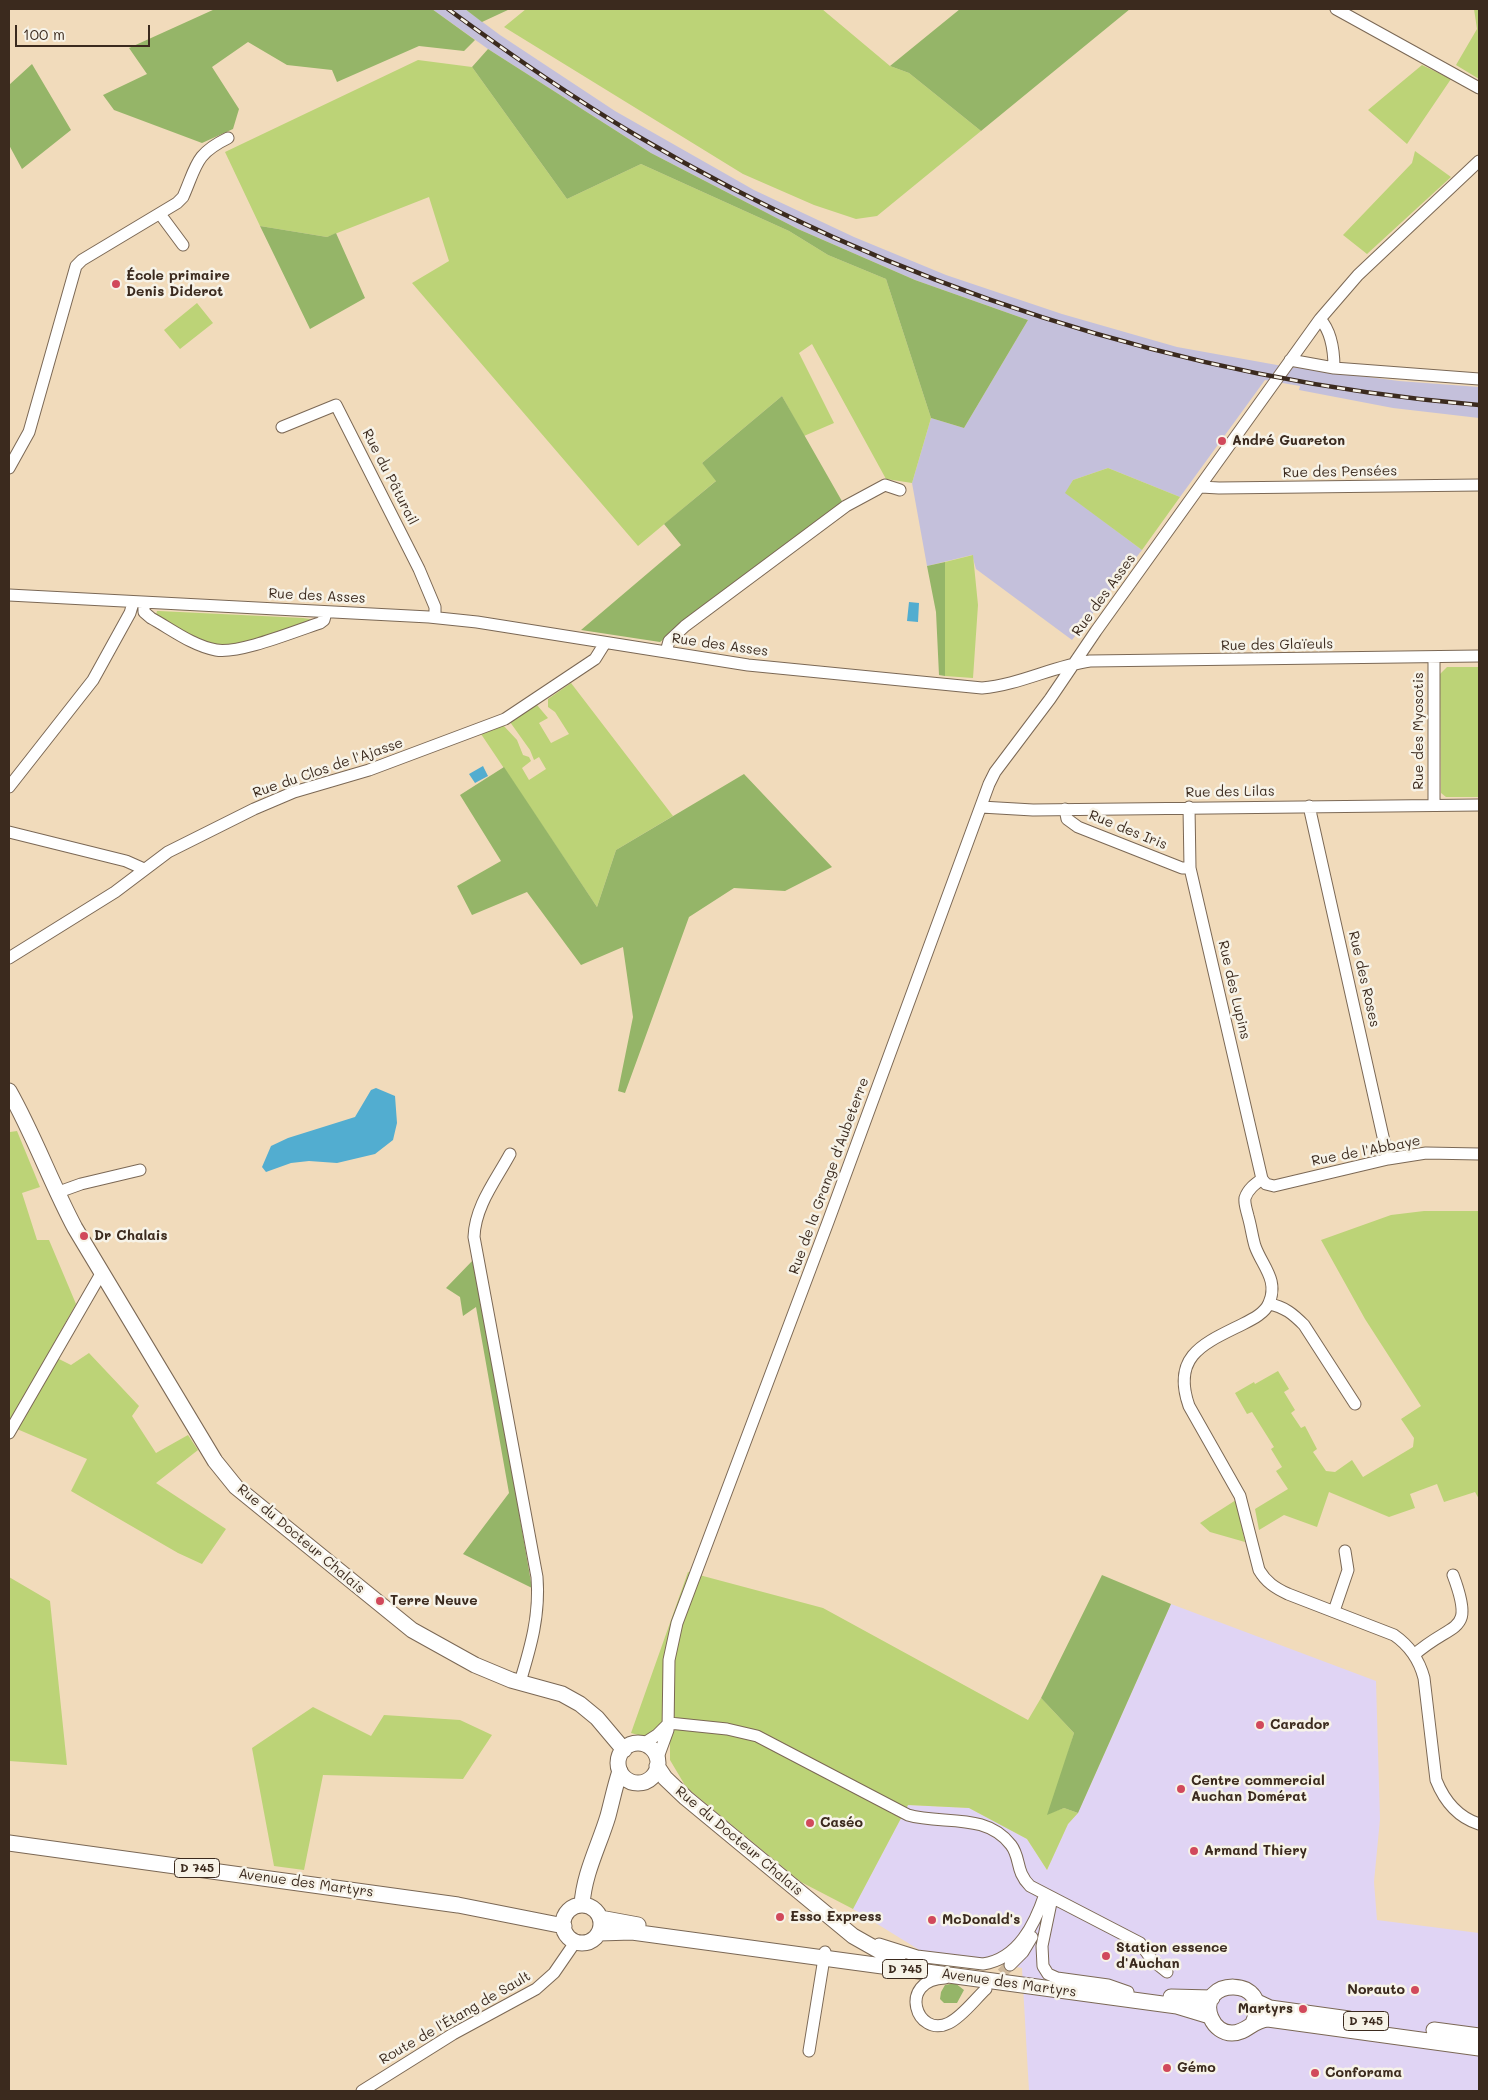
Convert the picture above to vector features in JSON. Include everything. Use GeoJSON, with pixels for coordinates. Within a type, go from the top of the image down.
{"type":"FeatureCollection","features":[{"type":"Feature","properties":{"kind":"main road","name":"Rue du Docteur Chalais"},"geometry":{"type":"LineString","coordinates":[[9,1091],[22,1114],[56,1193],[215,1461],[236,1487],[412,1630],[475,1665],[520,1682],[562,1694],[580,1704],[597,1718],[624,1750]]}},
{"type":"Feature","properties":{"kind":"main road"},"geometry":{"type":"LineString","coordinates":[[582,1905],[583,1887],[608,1816],[620,1771],[619,1758],[624,1750],[633,1744],[643,1744],[653,1751],[657,1763],[652,1777],[635,1783],[616,1801],[608,1816]]}},
{"type":"Feature","properties":{"kind":"main road","name":"Rue du Docteur Chalais"},"geometry":{"type":"LineString","coordinates":[[657,1763],[665,1778],[686,1798],[853,1936],[899,1962]]}},
{"type":"Feature","properties":{"kind":"main road"},"geometry":{"type":"LineString","coordinates":[[620,1771],[626,1779],[635,1783]]}},
{"type":"Feature","properties":{"kind":"main road","name":"Avenue des Martyrs"},"geometry":{"type":"LineString","coordinates":[[9,1843],[565,1920]]}},
{"type":"Feature","properties":{"kind":"main road"},"geometry":{"type":"LineString","coordinates":[[582,1905],[593,1909],[599,1925],[586,1942],[576,1941],[568,1936],[565,1920],[571,1910],[582,1905]]}},
{"type":"Feature","properties":{"kind":"main road","name":"Avenue des Martyrs"},"geometry":{"type":"LineString","coordinates":[[599,1925],[632,1932],[899,1962],[1186,1999],[1212,1998]]}},
{"type":"Feature","properties":{"kind":"main road","name":"Avenue des Martyrs"},"geometry":{"type":"LineString","coordinates":[[824,1955],[971,1978],[1177,2006],[1210,2016]]}},
{"type":"Feature","properties":{"kind":"main road"},"geometry":{"type":"LineString","coordinates":[[1237,1986],[1249,1992],[1255,2001],[1256,2016],[1245,2030],[1230,2033],[1216,2026],[1210,2016],[1212,1998],[1223,1988],[1237,1986]]}},
{"type":"Feature","properties":{"kind":"main road","name":"D 745"},"geometry":{"type":"LineString","coordinates":[[1255,2001],[1270,2008],[1479,2036]]}},
{"type":"Feature","properties":{"kind":"main road","name":"D 745"},"geometry":{"type":"LineString","coordinates":[[1253,2022],[1280,2020],[1479,2048]]}},
{"type":"Feature","properties":{"kind":"street"},"geometry":{"type":"LineString","coordinates":[[1336,9],[1479,88]]}},
{"type":"Feature","properties":{"kind":"street"},"geometry":{"type":"LineString","coordinates":[[9,468],[29,432],[38,405],[56,333],[76,266],[82,260],[160,214],[183,197],[202,154],[209,147],[228,138]]}},
{"type":"Feature","properties":{"kind":"street","name":"Rue des Asses"},"geometry":{"type":"LineString","coordinates":[[9,596],[435,618],[748,665],[982,688],[999,686],[1074,663],[1320,319],[1358,275],[1479,161]]}},
{"type":"Feature","properties":{"kind":"street"},"geometry":{"type":"LineString","coordinates":[[160,214],[183,245]]}},
{"type":"Feature","properties":{"kind":"street"},"geometry":{"type":"LineString","coordinates":[[1320,319],[1327,326],[1334,368]]}},
{"type":"Feature","properties":{"kind":"street"},"geometry":{"type":"LineString","coordinates":[[1290,360],[1334,368],[1479,379]]}},
{"type":"Feature","properties":{"kind":"street","name":"Rue du Pâturail"},"geometry":{"type":"LineString","coordinates":[[282,427],[336,405],[420,569],[435,607],[435,618]]}},
{"type":"Feature","properties":{"kind":"street"},"geometry":{"type":"LineString","coordinates":[[666,652],[669,641],[685,626],[846,506],[884,485],[900,490]]}},
{"type":"Feature","properties":{"kind":"street","name":"Rue des Pensées"},"geometry":{"type":"LineString","coordinates":[[1201,487],[1479,485]]}},
{"type":"Feature","properties":{"kind":"street"},"geometry":{"type":"LineString","coordinates":[[9,787],[93,680],[130,613],[138,603],[151,618],[202,645],[222,650],[249,645],[320,622],[324,620],[326,612]]}},
{"type":"Feature","properties":{"kind":"street","name":"Rue du Clos de l'Ajasse"},"geometry":{"type":"LineString","coordinates":[[9,958],[115,892],[144,869],[179,846],[282,797],[369,770],[505,719],[595,659],[605,643]]}},
{"type":"Feature","properties":{"kind":"street","name":"Rue des Glaïeuls"},"geometry":{"type":"LineString","coordinates":[[1074,663],[1090,661],[1479,656]]}},
{"type":"Feature","properties":{"kind":"street","name":"Rue des Myosotis"},"geometry":{"type":"LineString","coordinates":[[1434,657],[1434,805]]}},
{"type":"Feature","properties":{"kind":"street","name":"Rue de la Grange d'Aubeterre"},"geometry":{"type":"LineString","coordinates":[[657,1763],[660,1747],[666,1737],[669,1723],[670,1660],[677,1623],[828,1222],[985,792],[995,772],[1074,663]]}},
{"type":"Feature","properties":{"kind":"street","name":"Rue des Lilas"},"geometry":{"type":"LineString","coordinates":[[981,807],[991,809],[1065,809],[1479,805]]}},
{"type":"Feature","properties":{"kind":"street","name":"Rue des Roses"},"geometry":{"type":"LineString","coordinates":[[1310,806],[1388,1159]]}},
{"type":"Feature","properties":{"kind":"street","name":"Rue des Lupins"},"geometry":{"type":"LineString","coordinates":[[1189,807],[1190,868],[1262,1178]]}},
{"type":"Feature","properties":{"kind":"street","name":"Rue des Iris"},"geometry":{"type":"LineString","coordinates":[[1065,809],[1067,819],[1078,826],[1182,868],[1190,868]]}},
{"type":"Feature","properties":{"kind":"street"},"geometry":{"type":"LineString","coordinates":[[9,832],[126,861],[144,869]]}},
{"type":"Feature","properties":{"kind":"street","name":"Rue de l'Abbaye"},"geometry":{"type":"LineString","coordinates":[[1262,1178],[1266,1184],[1274,1186],[1388,1159],[1426,1153],[1479,1154]]}},
{"type":"Feature","properties":{"kind":"street"},"geometry":{"type":"LineString","coordinates":[[510,1154],[478,1210],[474,1221],[474,1237],[537,1577],[539,1600],[537,1623],[520,1682]]}},
{"type":"Feature","properties":{"kind":"street"},"geometry":{"type":"LineString","coordinates":[[56,1193],[81,1184],[140,1170]]}},
{"type":"Feature","properties":{"kind":"street"},"geometry":{"type":"LineString","coordinates":[[1262,1178],[1250,1188],[1244,1202],[1256,1248],[1270,1274],[1272,1283],[1269,1304],[1262,1313],[1203,1344],[1191,1356],[1185,1367],[1184,1392],[1188,1406],[1240,1496],[1259,1570],[1264,1579],[1274,1588],[1394,1635],[1403,1641],[1414,1654],[1420,1663],[1424,1678],[1436,1780],[1442,1793],[1459,1814],[1479,1824]]}},
{"type":"Feature","properties":{"kind":"street"},"geometry":{"type":"LineString","coordinates":[[9,1433],[102,1272]]}},
{"type":"Feature","properties":{"kind":"street"},"geometry":{"type":"LineString","coordinates":[[1269,1304],[1282,1307],[1294,1314],[1304,1325],[1355,1404]]}},
{"type":"Feature","properties":{"kind":"street"},"geometry":{"type":"LineString","coordinates":[[1334,1611],[1348,1570],[1345,1551]]}},
{"type":"Feature","properties":{"kind":"street"},"geometry":{"type":"LineString","coordinates":[[1414,1654],[1427,1643],[1450,1631],[1461,1620],[1464,1612],[1463,1602],[1453,1575]]}},
{"type":"Feature","properties":{"kind":"street"},"geometry":{"type":"LineString","coordinates":[[643,1744],[657,1735],[669,1723],[697,1728],[727,1729],[757,1736],[908,1814],[925,1820],[972,1821],[992,1830],[1010,1844],[1022,1878],[1030,1886],[1140,1943],[1152,1960],[1167,1972]]}},
{"type":"Feature","properties":{"kind":"street"},"geometry":{"type":"LineString","coordinates":[[666,1737],[697,1728]]}},
{"type":"Feature","properties":{"kind":"street"},"geometry":{"type":"LineString","coordinates":[[788,1882],[820,1900],[846,1923],[881,1946],[917,1956],[983,1964],[992,1963],[1023,1940],[1035,1923]]}},
{"type":"Feature","properties":{"kind":"street"},"geometry":{"type":"LineString","coordinates":[[1010,1965],[1030,1940],[1035,1923],[1048,1896]]}},
{"type":"Feature","properties":{"kind":"street"},"geometry":{"type":"LineString","coordinates":[[1048,1896],[1042,1946],[1043,1966],[1048,1974],[1057,1978],[1108,1985],[1128,1992]]}},
{"type":"Feature","properties":{"kind":"street","name":"Route de l'Étang de Sault"},"geometry":{"type":"LineString","coordinates":[[362,2091],[453,2034],[536,1989],[554,1973],[576,1941]]}},
{"type":"Feature","properties":{"kind":"street"},"geometry":{"type":"LineString","coordinates":[[809,2051],[824,1955]]}},
{"type":"Feature","properties":{"kind":"street"},"geometry":{"type":"LineString","coordinates":[[971,1978],[941,1978],[932,1980],[922,1986],[915,2003],[920,2017],[934,2025],[949,2023],[986,1989]]}},
{"type":"Feature","properties":{"kind":"shaded area"},"geometry":{"type":"Polygon","coordinates":[[[432,9],[465,9],[500,35],[615,111],[754,190],[854,237],[946,275],[1062,314],[1177,347],[1277,365],[1399,381],[1479,387],[1479,418],[1393,408],[1299,390],[1300,386],[1265,380],[1180,497],[1108,468],[1073,480],[1066,493],[1142,550],[1072,640],[976,569],[972,555],[927,566],[912,483],[931,418],[964,428],[1028,320],[915,280],[798,229],[651,153],[488,49],[432,9]]]}},
{"type":"Feature","properties":{"kind":"shaded area"},"geometry":{"type":"Polygon","coordinates":[[[1171,1604],[1376,1681],[1380,1819],[1374,1882],[1377,1920],[1479,1933],[1479,2091],[1029,2091],[1022,1968],[921,1951],[853,1909],[908,1805],[969,1808],[1027,1839],[1047,1870],[1068,1824],[1078,1813],[1171,1604]]]}},
{"type":"Feature","properties":{"kind":"green space"},"geometry":{"type":"Polygon","coordinates":[[[215,9],[432,9],[475,40],[464,51],[419,46],[337,82],[332,70],[287,65],[248,42],[212,67],[239,109],[233,129],[202,143],[114,110],[103,95],[147,74],[129,48],[215,9]]]}},
{"type":"Feature","properties":{"kind":"green space"},"geometry":{"type":"Polygon","coordinates":[[[465,9],[510,9],[482,22],[465,9]]]}},
{"type":"Feature","properties":{"kind":"green space"},"geometry":{"type":"Polygon","coordinates":[[[526,9],[822,9],[890,66],[909,73],[981,131],[877,216],[856,219],[814,205],[743,174],[504,27],[526,9]]]}},
{"type":"Feature","properties":{"kind":"green space"},"geometry":{"type":"Polygon","coordinates":[[[960,9],[1130,9],[981,131],[909,73],[890,66],[960,9]]]}},
{"type":"Feature","properties":{"kind":"green space"},"geometry":{"type":"Polygon","coordinates":[[[1474,9],[1479,9],[1479,79],[1456,65],[1477,29],[1474,9]]]}},
{"type":"Feature","properties":{"kind":"green space"},"geometry":{"type":"Polygon","coordinates":[[[488,49],[651,153],[798,229],[915,280],[1028,320],[964,428],[931,418],[886,279],[828,255],[789,231],[641,164],[567,199],[472,67],[488,49]]]}},
{"type":"Feature","properties":{"kind":"green space"},"geometry":{"type":"Polygon","coordinates":[[[418,60],[472,67],[567,199],[641,164],[789,231],[828,255],[886,279],[931,418],[912,483],[886,479],[812,344],[799,353],[834,423],[804,436],[782,396],[702,463],[717,480],[638,546],[412,283],[449,261],[429,197],[327,237],[260,226],[225,152],[418,60]]]}},
{"type":"Feature","properties":{"kind":"green space"},"geometry":{"type":"Polygon","coordinates":[[[32,64],[71,130],[22,169],[9,145],[9,85],[32,64]]]}},
{"type":"Feature","properties":{"kind":"green space"},"geometry":{"type":"Polygon","coordinates":[[[1422,65],[1451,79],[1407,144],[1368,110],[1422,65]]]}},
{"type":"Feature","properties":{"kind":"green space"},"geometry":{"type":"Polygon","coordinates":[[[1415,151],[1451,177],[1367,254],[1343,235],[1412,163],[1415,151]]]}},
{"type":"Feature","properties":{"kind":"green space"},"geometry":{"type":"Polygon","coordinates":[[[260,226],[327,237],[336,233],[365,298],[310,329],[260,226]]]}},
{"type":"Feature","properties":{"kind":"green space"},"geometry":{"type":"Polygon","coordinates":[[[197,303],[213,323],[180,349],[164,330],[197,303]]]}},
{"type":"Feature","properties":{"kind":"green space"},"geometry":{"type":"Polygon","coordinates":[[[782,396],[843,503],[660,642],[581,630],[681,545],[664,524],[716,481],[702,463],[782,396]]]}},
{"type":"Feature","properties":{"kind":"green space"},"geometry":{"type":"Polygon","coordinates":[[[1108,468],[1180,497],[1142,550],[1065,493],[1073,480],[1108,468]]]}},
{"type":"Feature","properties":{"kind":"green space"},"geometry":{"type":"Polygon","coordinates":[[[973,555],[978,605],[973,678],[945,676],[945,562],[973,555]]]}},
{"type":"Feature","properties":{"kind":"green space"},"geometry":{"type":"Polygon","coordinates":[[[945,562],[945,676],[939,675],[936,612],[927,566],[945,562]]]}},
{"type":"Feature","properties":{"kind":"green space"},"geometry":{"type":"Polygon","coordinates":[[[157,611],[310,619],[312,622],[242,646],[222,648],[205,644],[156,615],[157,611]]]}},
{"type":"Feature","properties":{"kind":"green space"},"geometry":{"type":"Polygon","coordinates":[[[1447,667],[1479,667],[1479,797],[1446,797],[1441,793],[1440,674],[1447,667]]]}},
{"type":"Feature","properties":{"kind":"green space"},"geometry":{"type":"Polygon","coordinates":[[[571,683],[673,816],[616,850],[597,907],[481,734],[503,725],[517,740],[523,755],[529,757],[531,761],[522,768],[529,780],[546,769],[539,757],[534,760],[530,750],[510,722],[537,705],[548,718],[539,723],[551,743],[569,734],[555,712],[548,707],[548,699],[571,683]]]}},
{"type":"Feature","properties":{"kind":"green space"},"geometry":{"type":"Polygon","coordinates":[[[504,767],[597,907],[616,850],[744,774],[832,867],[785,891],[734,888],[689,917],[625,1093],[618,1091],[633,1017],[623,947],[581,965],[527,892],[472,915],[457,886],[501,861],[460,795],[504,767]]]}},
{"type":"Feature","properties":{"kind":"green space"},"geometry":{"type":"Polygon","coordinates":[[[17,1131],[40,1187],[22,1193],[37,1240],[49,1240],[76,1304],[9,1423],[9,1148],[10,1132],[17,1131]]]}},
{"type":"Feature","properties":{"kind":"green space"},"geometry":{"type":"Polygon","coordinates":[[[1424,1211],[1479,1211],[1479,1499],[1475,1492],[1444,1502],[1437,1484],[1410,1494],[1415,1508],[1389,1517],[1329,1492],[1317,1527],[1284,1515],[1259,1530],[1255,1509],[1288,1489],[1276,1471],[1282,1467],[1271,1449],[1274,1447],[1252,1412],[1247,1414],[1235,1393],[1254,1382],[1255,1384],[1278,1371],[1289,1389],[1284,1392],[1295,1410],[1291,1413],[1301,1428],[1305,1426],[1317,1449],[1313,1452],[1326,1471],[1335,1472],[1352,1460],[1363,1477],[1413,1447],[1414,1438],[1401,1419],[1421,1406],[1365,1319],[1321,1240],[1391,1215],[1424,1211]]]}},
{"type":"Feature","properties":{"kind":"green space"},"geometry":{"type":"Polygon","coordinates":[[[475,1258],[532,1588],[463,1554],[509,1493],[476,1307],[463,1316],[460,1297],[446,1288],[475,1258]]]}},
{"type":"Feature","properties":{"kind":"green space"},"geometry":{"type":"Polygon","coordinates":[[[89,1353],[139,1406],[132,1416],[156,1453],[188,1435],[198,1450],[156,1483],[226,1529],[202,1564],[178,1553],[71,1491],[87,1459],[17,1429],[57,1358],[71,1365],[89,1353]]]}},
{"type":"Feature","properties":{"kind":"green space"},"geometry":{"type":"Polygon","coordinates":[[[1236,1500],[1245,1542],[1210,1532],[1200,1523],[1236,1500]]]}},
{"type":"Feature","properties":{"kind":"green space"},"geometry":{"type":"Polygon","coordinates":[[[688,1572],[823,1608],[1028,1720],[1041,1698],[1074,1733],[1050,1813],[1064,1808],[1078,1813],[1068,1824],[1047,1870],[1027,1839],[969,1808],[908,1805],[853,1909],[801,1882],[686,1787],[670,1760],[670,1744],[631,1733],[688,1572]]]}},
{"type":"Feature","properties":{"kind":"green space"},"geometry":{"type":"Polygon","coordinates":[[[1102,1575],[1171,1604],[1078,1813],[1064,1808],[1047,1815],[1074,1733],[1041,1698],[1102,1575]]]}},
{"type":"Feature","properties":{"kind":"green space"},"geometry":{"type":"Polygon","coordinates":[[[9,1577],[50,1601],[67,1765],[9,1761],[9,1577]]]}},
{"type":"Feature","properties":{"kind":"green space"},"geometry":{"type":"Polygon","coordinates":[[[313,1707],[371,1736],[384,1715],[460,1720],[492,1735],[463,1779],[323,1775],[304,1870],[274,1866],[252,1748],[313,1707]]]}},
{"type":"Feature","properties":{"kind":"green space"},"geometry":{"type":"Polygon","coordinates":[[[955,1983],[964,1990],[957,2003],[944,2003],[940,1999],[941,1992],[945,1985],[955,1983]]]}},
{"type":"Feature","properties":{"kind":"water"},"geometry":{"type":"Polygon","coordinates":[[[909,602],[919,603],[918,622],[907,621],[909,602]]]}},
{"type":"Feature","properties":{"kind":"water"},"geometry":{"type":"Polygon","coordinates":[[[483,766],[488,776],[475,783],[469,774],[483,766]]]}},
{"type":"Feature","properties":{"kind":"water"},"geometry":{"type":"Polygon","coordinates":[[[376,1088],[395,1096],[397,1123],[393,1140],[375,1154],[337,1163],[309,1161],[291,1163],[266,1172],[262,1167],[271,1146],[288,1138],[355,1117],[371,1090],[376,1088]]]}},
{"type":"Feature","properties":{"kind":"tunnel"},"geometry":{"type":"LineString","coordinates":[[990,1985],[1010,1965]]}},
{"type":"Feature","properties":{"kind":"railway"},"geometry":{"type":"LineString","coordinates":[[448,9],[586,105],[634,134],[732,188],[833,237],[936,280],[1042,317],[1149,348],[1258,373],[1368,392],[1479,405]]}},
{"type":"Feature","properties":{"kind":"place","name":"École primaire Denis Diderot"},"geometry":{"type":"Point","coordinates":[116,284]}},
{"type":"Feature","properties":{"kind":"place","name":"André Guareton"},"geometry":{"type":"Point","coordinates":[1222,441]}},
{"type":"Feature","properties":{"kind":"place","name":"Dr Chalais"},"geometry":{"type":"Point","coordinates":[84,1236]}},
{"type":"Feature","properties":{"kind":"place","name":"Terre Neuve"},"geometry":{"type":"Point","coordinates":[380,1601]}},
{"type":"Feature","properties":{"kind":"place","name":"Carador"},"geometry":{"type":"Point","coordinates":[1260,1725]}},
{"type":"Feature","properties":{"kind":"place","name":"Centre commercial Auchan Domérat"},"geometry":{"type":"Point","coordinates":[1181,1789]}},
{"type":"Feature","properties":{"kind":"place","name":"Caséo"},"geometry":{"type":"Point","coordinates":[810,1823]}},
{"type":"Feature","properties":{"kind":"place","name":"Armand Thiery"},"geometry":{"type":"Point","coordinates":[1194,1851]}},
{"type":"Feature","properties":{"kind":"place","name":"Esso Express"},"geometry":{"type":"Point","coordinates":[780,1917]}},
{"type":"Feature","properties":{"kind":"place","name":"McDonald's"},"geometry":{"type":"Point","coordinates":[932,1920]}},
{"type":"Feature","properties":{"kind":"place","name":"Station essence d'Auchan"},"geometry":{"type":"Point","coordinates":[1106,1956]}},
{"type":"Feature","properties":{"kind":"place","name":"Norauto"},"geometry":{"type":"Point","coordinates":[1415,1990]}},
{"type":"Feature","properties":{"kind":"place","name":"Martyrs"},"geometry":{"type":"Point","coordinates":[1303,2009]}},
{"type":"Feature","properties":{"kind":"place","name":"Gémo"},"geometry":{"type":"Point","coordinates":[1167,2068]}},
{"type":"Feature","properties":{"kind":"place","name":"Conforama"},"geometry":{"type":"Point","coordinates":[1315,2073]}}]}
